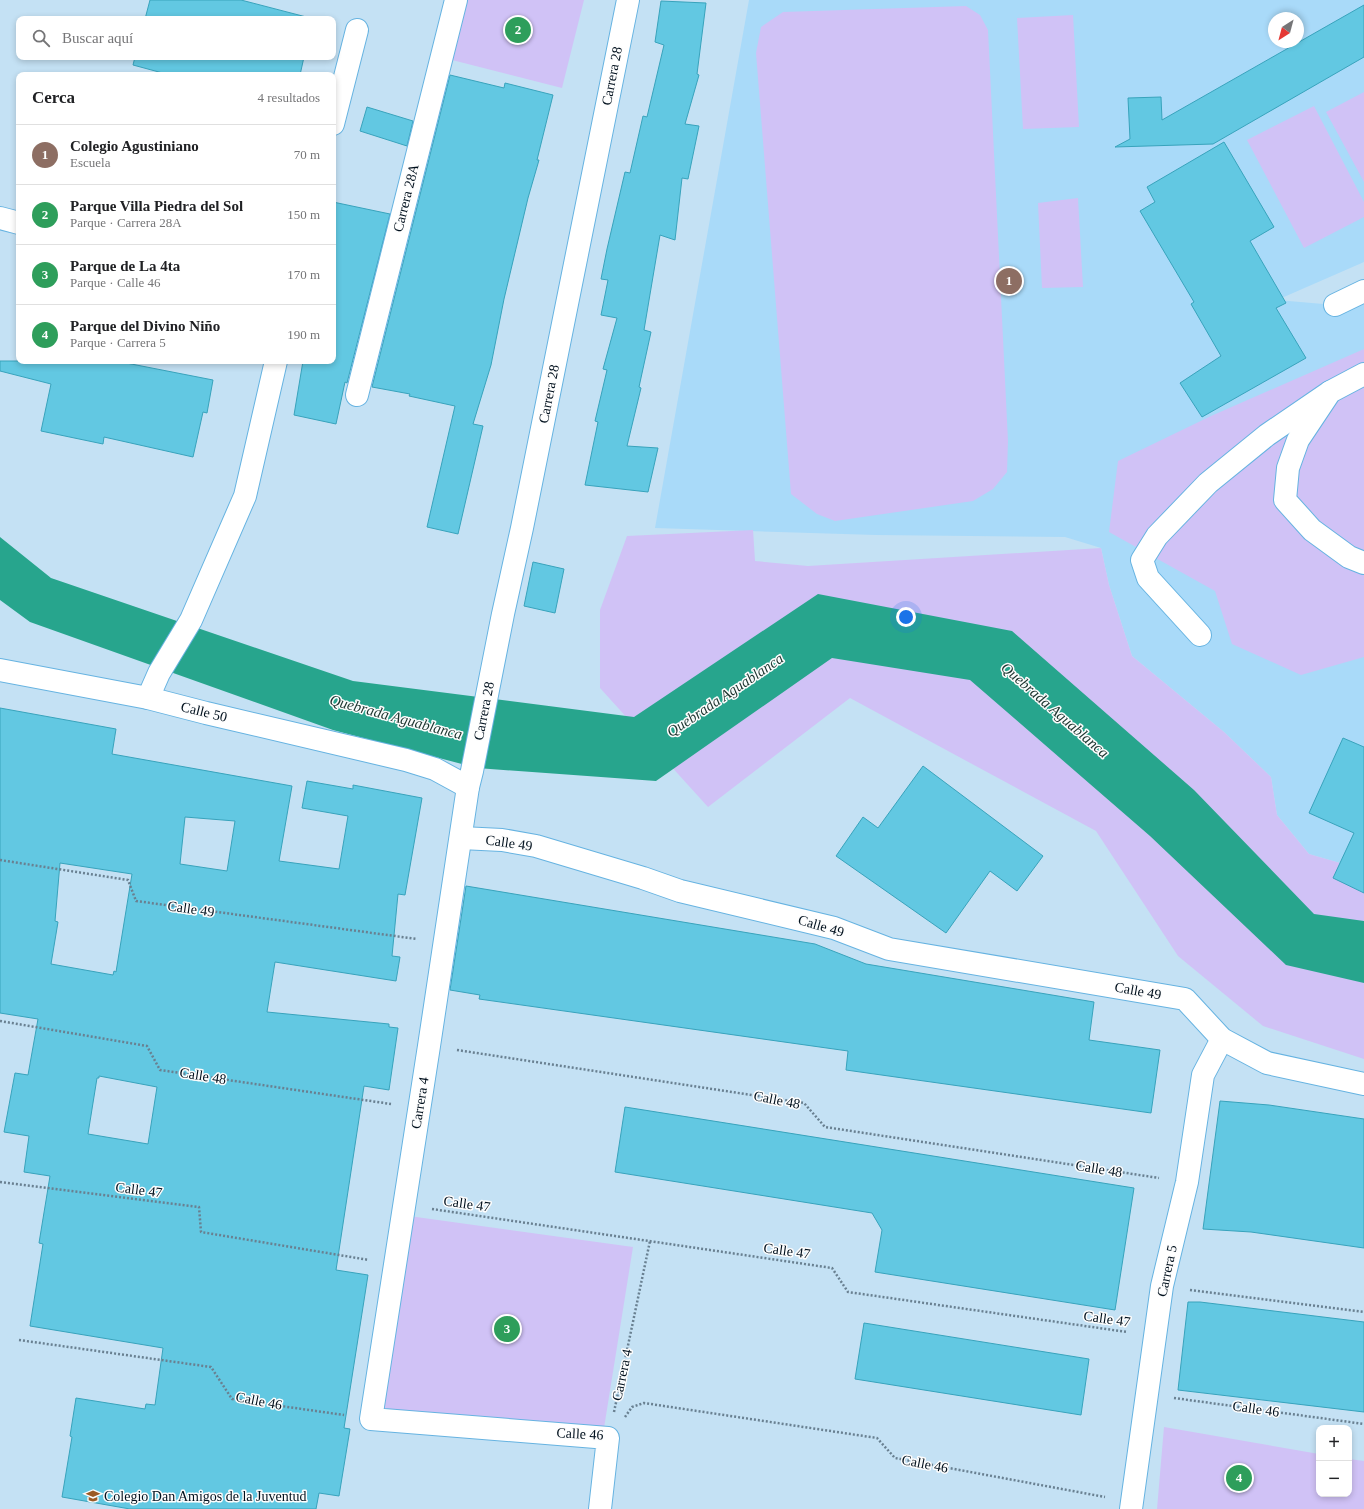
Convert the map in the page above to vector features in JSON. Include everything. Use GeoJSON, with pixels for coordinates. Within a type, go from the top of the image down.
{"type":"FeatureCollection","features":[{"type":"Feature","properties":{"kind":"street","name":"Carrera 28A"},"geometry":{"type":"LineString","coordinates":[[357,395],[456,0]]}},
{"type":"Feature","properties":{"kind":"street","name":"Carrera 28"},"geometry":{"type":"LineString","coordinates":[[470,779],[628,0]]}},
{"type":"Feature","properties":{"kind":"street"},"geometry":{"type":"LineString","coordinates":[[336,112],[357,30]]}},
{"type":"Feature","properties":{"kind":"street"},"geometry":{"type":"LineString","coordinates":[[0,218],[16,222]]}},
{"type":"Feature","properties":{"kind":"street"},"geometry":{"type":"LineString","coordinates":[[1335,305],[1364,291]]}},
{"type":"Feature","properties":{"kind":"street"},"geometry":{"type":"LineString","coordinates":[[148,698],[159,673],[191,620],[245,496],[275,364]]}},
{"type":"Feature","properties":{"kind":"street"},"geometry":{"type":"LineString","coordinates":[[1200,635],[1148,578],[1142,560],[1157,536],[1208,483],[1267,435],[1330,392],[1364,374]]}},
{"type":"Feature","properties":{"kind":"street"},"geometry":{"type":"LineString","coordinates":[[1330,392],[1298,440],[1288,468],[1285,500],[1312,530],[1349,557],[1364,563]]}},
{"type":"Feature","properties":{"kind":"street","name":"Calle 50"},"geometry":{"type":"LineString","coordinates":[[0,670],[148,698],[406,760],[470,779]]}},
{"type":"Feature","properties":{"kind":"street","name":"Carrera 4"},"geometry":{"type":"LineString","coordinates":[[371,1418],[470,779]]}},
{"type":"Feature","properties":{"kind":"street","name":"Calle 49"},"geometry":{"type":"LineString","coordinates":[[461,838],[502,840],[536,846],[643,878],[680,891],[834,928],[890,949],[1185,999],[1222,1039]]}},
{"type":"Feature","properties":{"kind":"street"},"geometry":{"type":"LineString","coordinates":[[1222,1039],[1267,1063],[1364,1084]]}},
{"type":"Feature","properties":{"kind":"street","name":"Carrera 5"},"geometry":{"type":"LineString","coordinates":[[1131,1506],[1148,1395],[1162,1286],[1187,1182],[1203,1075],[1222,1039]]}},
{"type":"Feature","properties":{"kind":"street","name":"Calle 46"},"geometry":{"type":"LineString","coordinates":[[371,1418],[608,1438]]}},
{"type":"Feature","properties":{"kind":"street"},"geometry":{"type":"LineString","coordinates":[[600,1509],[608,1438]]}},
{"type":"Feature","properties":{"kind":"path","name":"Calle 49"},"geometry":{"type":"LineString","coordinates":[[0,860],[128,880],[136,901],[445,943]]}},
{"type":"Feature","properties":{"kind":"path","name":"Calle 48"},"geometry":{"type":"LineString","coordinates":[[0,1021],[148,1046],[160,1070],[420,1109]]}},
{"type":"Feature","properties":{"kind":"path","name":"Calle 48"},"geometry":{"type":"LineString","coordinates":[[429,1046],[804,1103],[825,1127],[1187,1182]]}},
{"type":"Feature","properties":{"kind":"path","name":"Calle 47"},"geometry":{"type":"LineString","coordinates":[[0,1182],[199,1207],[201,1232],[395,1265]]}},
{"type":"Feature","properties":{"kind":"path","name":"Calle 47"},"geometry":{"type":"LineString","coordinates":[[404,1205],[832,1268],[848,1292],[1155,1336]]}},
{"type":"Feature","properties":{"kind":"path","name":"Carrera 4"},"geometry":{"type":"LineString","coordinates":[[608,1438],[650,1241]]}},
{"type":"Feature","properties":{"kind":"path"},"geometry":{"type":"LineString","coordinates":[[1162,1286],[1364,1312]]}},
{"type":"Feature","properties":{"kind":"path","name":"Calle 46"},"geometry":{"type":"LineString","coordinates":[[19,1340],[211,1367],[232,1399],[371,1418]]}},
{"type":"Feature","properties":{"kind":"path","name":"Calle 46"},"geometry":{"type":"LineString","coordinates":[[1148,1395],[1364,1424]]}},
{"type":"Feature","properties":{"kind":"path","name":"Calle 46"},"geometry":{"type":"LineString","coordinates":[[608,1438],[632,1407],[644,1403],[877,1438],[895,1458],[1131,1506]]}},
{"type":"Feature","properties":{"kind":"shaded area"},"geometry":{"type":"Polygon","coordinates":[[[467,0],[584,0],[562,88],[452,60],[467,0]]]}},
{"type":"Feature","properties":{"kind":"shaded area"},"geometry":{"type":"Polygon","coordinates":[[[749,0],[1364,0],[1364,262],[1277,300],[1335,305],[1364,291],[1364,870],[1309,854],[1277,815],[1271,777],[1224,732],[1132,656],[1109,585],[1101,548],[1065,537],[876,535],[655,528],[749,0]]]}},
{"type":"Feature","properties":{"kind":"shaded area"},"geometry":{"type":"Polygon","coordinates":[[[966,6],[980,15],[988,30],[1008,441],[1007,472],[993,489],[973,501],[835,521],[817,514],[791,494],[756,53],[761,27],[783,12],[966,6]]]}},
{"type":"Feature","properties":{"kind":"shaded area"},"geometry":{"type":"Polygon","coordinates":[[[1073,15],[1079,127],[1023,129],[1017,18],[1073,15]]]}},
{"type":"Feature","properties":{"kind":"shaded area"},"geometry":{"type":"Polygon","coordinates":[[[1364,92],[1364,182],[1326,112],[1364,92]]]}},
{"type":"Feature","properties":{"kind":"shaded area"},"geometry":{"type":"Polygon","coordinates":[[[1314,106],[1364,202],[1364,217],[1304,248],[1247,140],[1314,106]]]}},
{"type":"Feature","properties":{"kind":"shaded area"},"geometry":{"type":"Polygon","coordinates":[[[1078,198],[1083,287],[1042,288],[1038,203],[1078,198]]]}},
{"type":"Feature","properties":{"kind":"shaded area"},"geometry":{"type":"Polygon","coordinates":[[[1364,349],[1364,657],[1301,675],[1232,644],[1215,591],[1109,532],[1118,461],[1211,416],[1364,349]]]}},
{"type":"Feature","properties":{"kind":"shaded area"},"geometry":{"type":"Polygon","coordinates":[[[753,530],[755,561],[808,566],[1101,548],[1109,585],[1132,656],[1224,732],[1271,777],[1277,815],[1309,854],[1364,870],[1364,1059],[1263,1026],[1178,956],[1096,831],[850,698],[708,807],[600,688],[600,610],[627,536],[753,530]]]}},
{"type":"Feature","properties":{"kind":"shaded area"},"geometry":{"type":"Polygon","coordinates":[[[409,1216],[633,1247],[604,1428],[384,1410],[409,1216]]]}},
{"type":"Feature","properties":{"kind":"shaded area"},"geometry":{"type":"Polygon","coordinates":[[[1164,1427],[1316,1453],[1316,1497],[1352,1497],[1352,1459],[1364,1461],[1364,1509],[1157,1509],[1164,1427]]]}},
{"type":"Feature","properties":{"kind":"water","name":"Quebrada Aguablanca"},"geometry":{"type":"Polygon","coordinates":[[[0,537],[51,578],[353,681],[634,717],[818,594],[1012,631],[1194,790],[1314,914],[1364,921],[1364,983],[1286,965],[1150,836],[970,680],[832,658],[656,781],[477,768],[333,730],[30,622],[0,600],[0,537]]]}},
{"type":"Feature","properties":{"kind":"building"},"geometry":{"type":"Polygon","coordinates":[[[150,0],[241,0],[302,16],[146,16],[150,0]]]}},
{"type":"Feature","properties":{"kind":"building"},"geometry":{"type":"Polygon","coordinates":[[[661,1],[706,3],[697,74],[699,75],[685,124],[699,126],[688,179],[682,178],[675,240],[660,235],[644,330],[651,332],[639,387],[641,388],[627,446],[658,448],[648,492],[585,485],[598,422],[595,421],[607,370],[603,369],[617,318],[601,315],[608,280],[601,279],[625,172],[630,173],[643,116],[647,117],[664,45],[655,42],[661,1]]]}},
{"type":"Feature","properties":{"kind":"building"},"geometry":{"type":"Polygon","coordinates":[[[1364,5],[1364,57],[1213,144],[1115,147],[1130,139],[1128,98],[1161,97],[1162,120],[1288,48],[1304,48],[1304,39],[1364,5]]]}},
{"type":"Feature","properties":{"kind":"building"},"geometry":{"type":"Polygon","coordinates":[[[134,60],[303,60],[301,72],[159,72],[133,65],[134,60]]]}},
{"type":"Feature","properties":{"kind":"building"},"geometry":{"type":"Polygon","coordinates":[[[450,75],[504,88],[505,83],[553,95],[537,160],[539,160],[528,198],[504,299],[491,365],[473,424],[483,426],[458,534],[427,527],[455,406],[409,396],[410,394],[372,387],[450,75]]]}},
{"type":"Feature","properties":{"kind":"building"},"geometry":{"type":"Polygon","coordinates":[[[367,107],[413,121],[407,146],[360,131],[367,107]]]}},
{"type":"Feature","properties":{"kind":"building"},"geometry":{"type":"Polygon","coordinates":[[[1224,142],[1274,227],[1250,241],[1286,303],[1276,308],[1306,358],[1202,417],[1180,383],[1221,356],[1191,304],[1194,302],[1140,211],[1155,202],[1147,187],[1224,142]]]}},
{"type":"Feature","properties":{"kind":"building"},"geometry":{"type":"Polygon","coordinates":[[[336,203],[390,214],[347,383],[345,382],[336,424],[294,415],[302,364],[336,364],[336,203]]]}},
{"type":"Feature","properties":{"kind":"building"},"geometry":{"type":"Polygon","coordinates":[[[0,361],[16,361],[16,364],[131,364],[213,380],[207,413],[203,412],[193,457],[104,437],[103,444],[41,431],[51,384],[0,371],[0,361]]]}},
{"type":"Feature","properties":{"kind":"building"},"geometry":{"type":"Polygon","coordinates":[[[533,562],[564,569],[555,613],[524,606],[533,562]]]}},
{"type":"Feature","properties":{"kind":"building"},"geometry":{"type":"Polygon","coordinates":[[[0,708],[116,729],[112,754],[292,786],[279,861],[339,869],[348,816],[302,808],[307,781],[353,789],[353,785],[422,798],[405,895],[398,894],[392,956],[400,957],[396,981],[275,962],[267,1012],[389,1024],[389,1027],[398,1028],[389,1090],[364,1086],[336,1270],[368,1275],[344,1428],[350,1429],[339,1496],[319,1493],[316,1509],[130,1509],[62,1497],[72,1437],[70,1436],[76,1398],[145,1409],[146,1404],[155,1405],[163,1348],[30,1326],[43,1244],[39,1243],[50,1176],[24,1172],[29,1136],[4,1132],[15,1073],[28,1075],[38,1019],[0,1013],[0,708]],[[185,817],[180,864],[227,871],[235,821],[185,817]],[[60,863],[55,921],[58,922],[51,964],[113,975],[114,971],[116,972],[132,874],[60,863]],[[99,1076],[99,1078],[97,1078],[88,1134],[148,1144],[157,1087],[99,1076]]]}},
{"type":"Feature","properties":{"kind":"building"},"geometry":{"type":"Polygon","coordinates":[[[1343,738],[1364,747],[1364,893],[1333,878],[1354,833],[1309,813],[1343,738]]]}},
{"type":"Feature","properties":{"kind":"building"},"geometry":{"type":"Polygon","coordinates":[[[923,766],[1043,856],[1017,891],[990,871],[946,933],[836,856],[863,817],[878,828],[923,766]]]}},
{"type":"Feature","properties":{"kind":"building"},"geometry":{"type":"Polygon","coordinates":[[[466,886],[815,944],[866,964],[1094,1002],[1089,1040],[1160,1050],[1151,1113],[846,1070],[848,1051],[479,999],[480,995],[450,990],[466,886]]]}},
{"type":"Feature","properties":{"kind":"building"},"geometry":{"type":"Polygon","coordinates":[[[1220,1101],[1269,1105],[1364,1119],[1364,1248],[1251,1232],[1203,1229],[1220,1101]]]}},
{"type":"Feature","properties":{"kind":"building"},"geometry":{"type":"Polygon","coordinates":[[[625,1107],[1134,1188],[1115,1310],[875,1272],[882,1230],[872,1213],[615,1172],[625,1107]]]}},
{"type":"Feature","properties":{"kind":"building"},"geometry":{"type":"Polygon","coordinates":[[[1188,1302],[1200,1302],[1364,1322],[1364,1412],[1178,1390],[1188,1302]]]}},
{"type":"Feature","properties":{"kind":"building"},"geometry":{"type":"Polygon","coordinates":[[[864,1323],[1089,1359],[1081,1415],[855,1379],[864,1323]]]}},
{"type":"Feature","properties":{"kind":"place","name":"Parque Villa Piedra del Sol"},"geometry":{"type":"Point","coordinates":[518,30]}},
{"type":"Feature","properties":{"kind":"place","name":"Colegio Agustiniano"},"geometry":{"type":"Point","coordinates":[1009,281]}},
{"type":"Feature","properties":{"kind":"place","name":"Parque de La 4ta"},"geometry":{"type":"Point","coordinates":[507,1329]}},
{"type":"Feature","properties":{"kind":"place","name":"Parque del Divino Niño"},"geometry":{"type":"Point","coordinates":[1239,1478]}},
{"type":"Feature","properties":{"kind":"place","name":"Colegio Dan Amigos de la Juventud"},"geometry":{"type":"Point","coordinates":[93,1496]}}]}
